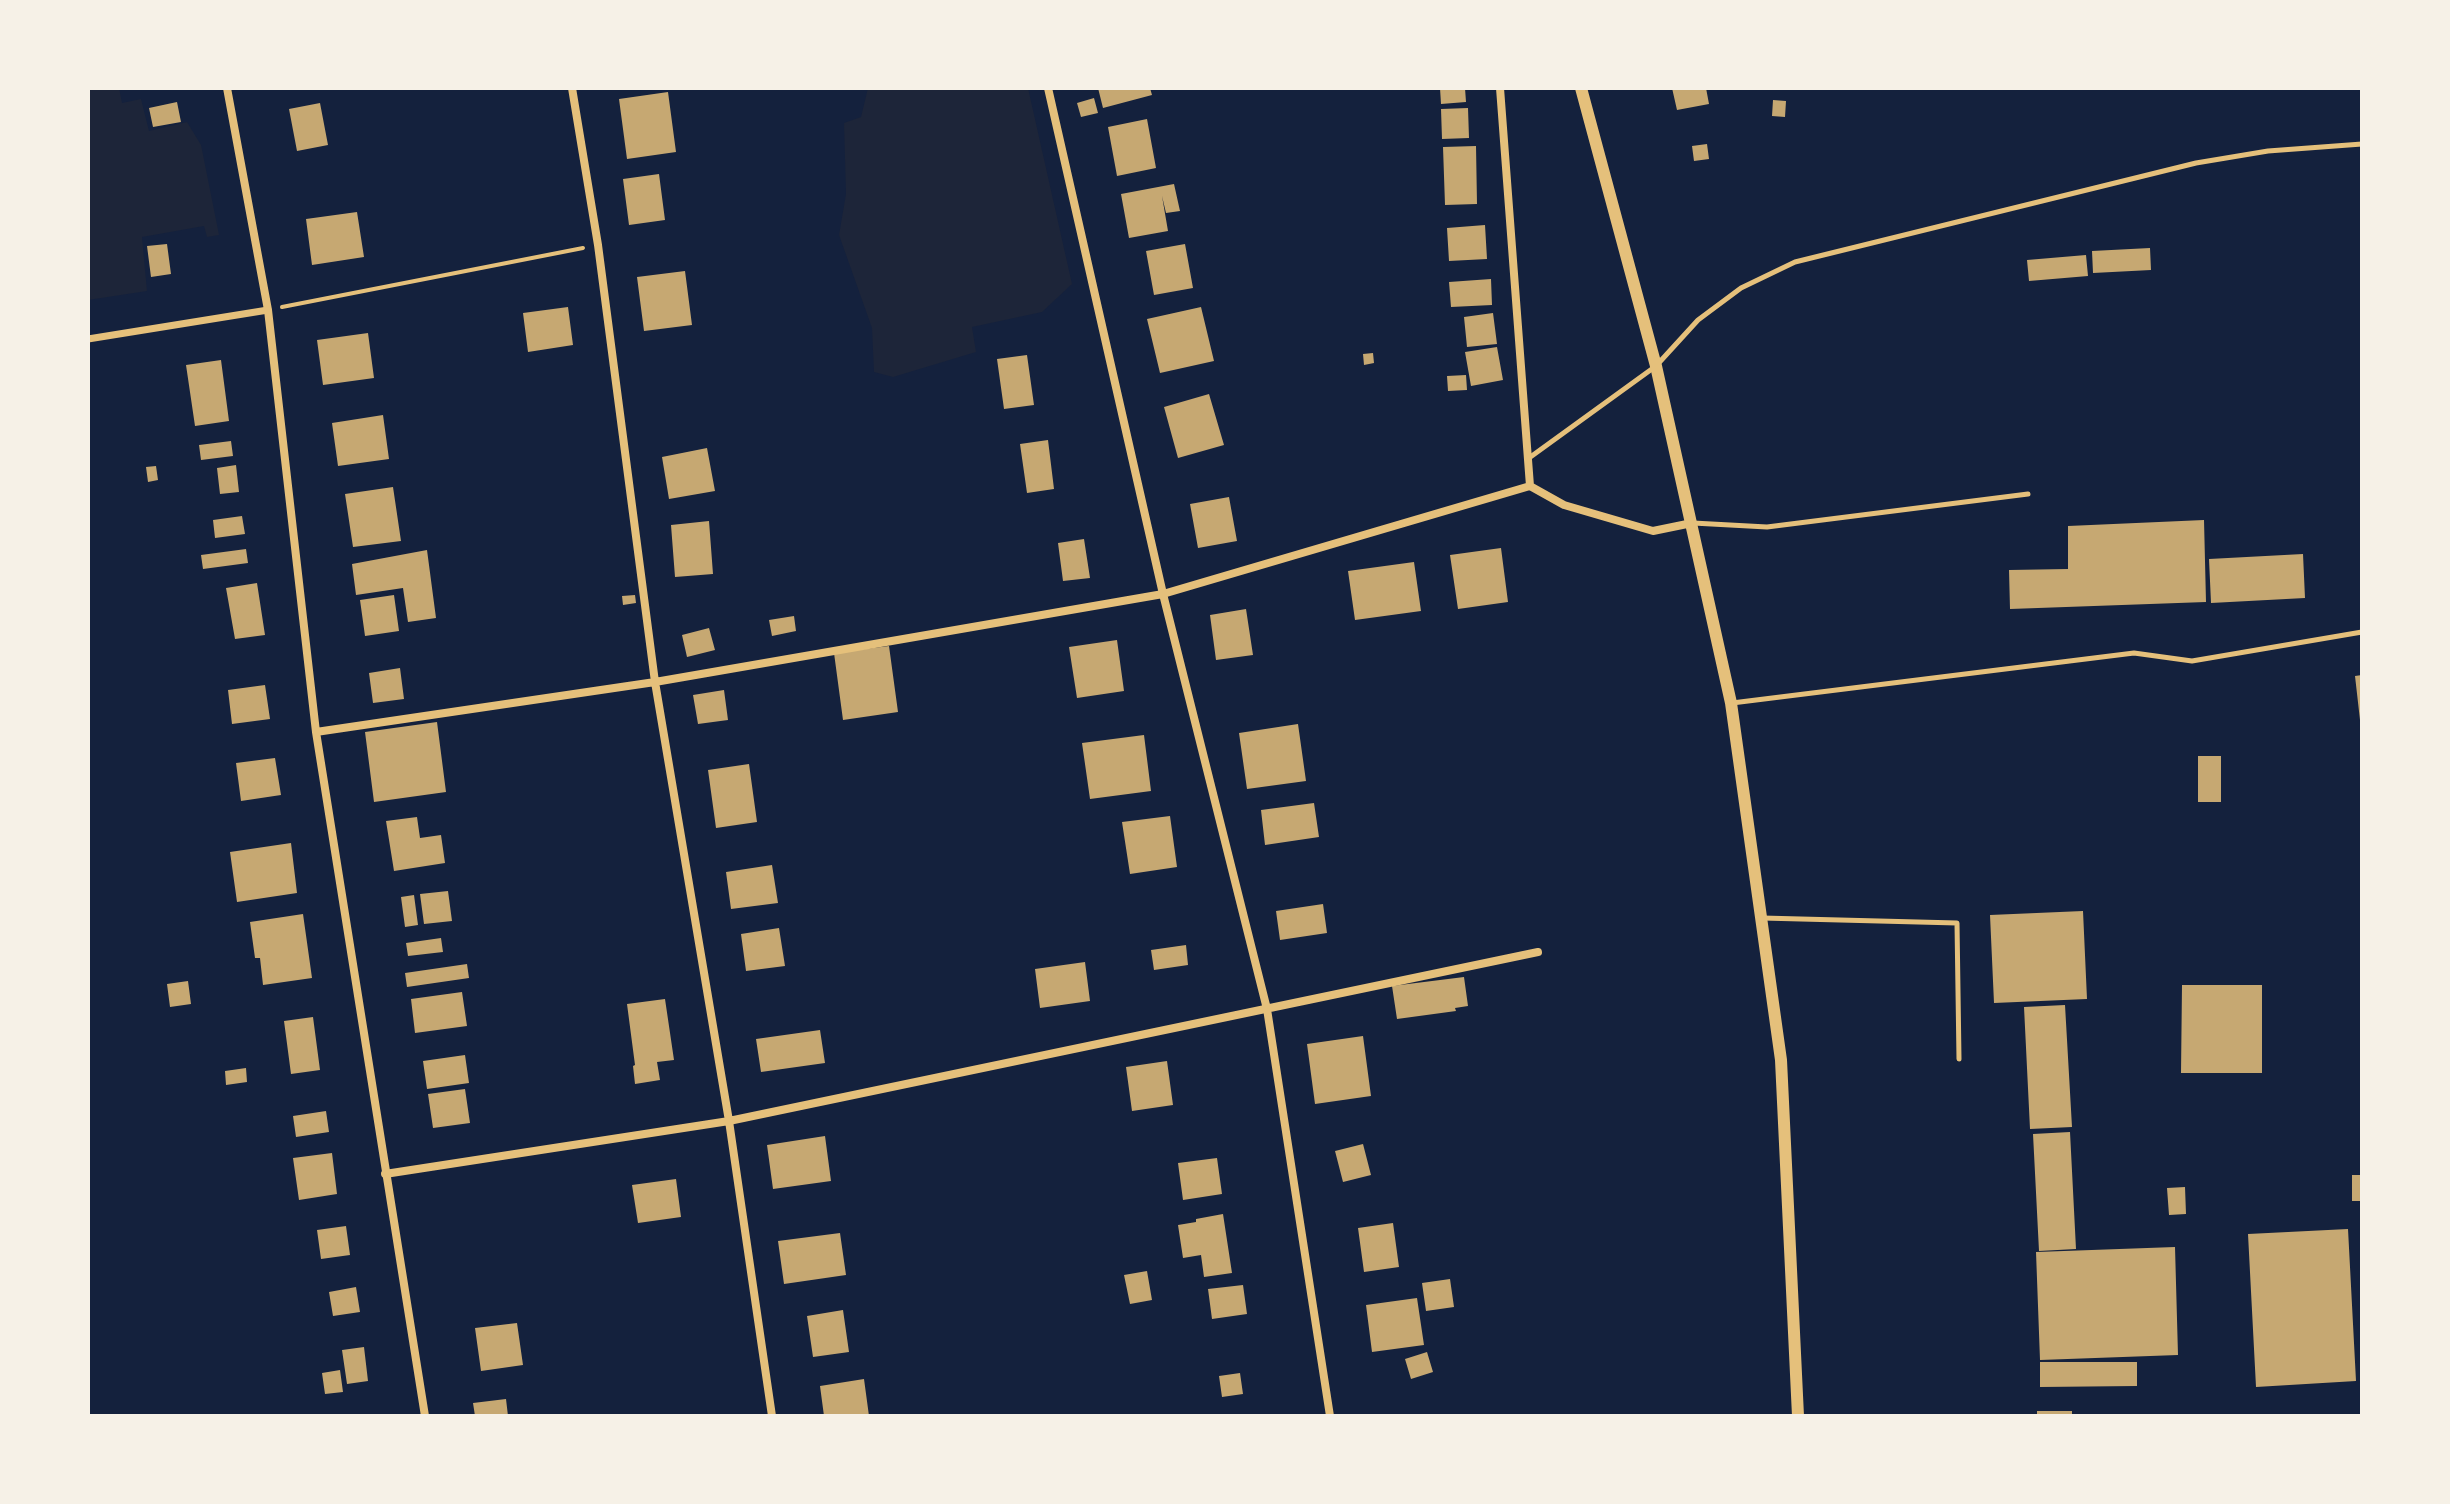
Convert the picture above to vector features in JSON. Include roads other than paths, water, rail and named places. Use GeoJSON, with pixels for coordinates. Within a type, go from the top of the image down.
{"type":"FeatureCollection","features":[{"type":"Feature","properties":{"kind":"street"},"geometry":{"type":"LineString","coordinates":[[227,88],[268,310],[316,732],[425,1416]]}},
{"type":"Feature","properties":{"kind":"street"},"geometry":{"type":"LineString","coordinates":[[572,88],[598,245],[655,682],[729,1121],[772,1416]]}},
{"type":"Feature","properties":{"kind":"street"},"geometry":{"type":"LineString","coordinates":[[1048,88],[1163,594],[1267,1009],[1330,1416]]}},
{"type":"Feature","properties":{"kind":"street"},"geometry":{"type":"LineString","coordinates":[[1500,88],[1530,486]]}},
{"type":"Feature","properties":{"kind":"street"},"geometry":{"type":"LineString","coordinates":[[1581,88],[1656,366],[1731,703],[1781,1060],[1798,1416]]}},
{"type":"Feature","properties":{"kind":"street"},"geometry":{"type":"LineString","coordinates":[[88,339],[268,310]]}},
{"type":"Feature","properties":{"kind":"street"},"geometry":{"type":"LineString","coordinates":[[316,732],[655,682],[1163,594],[1530,486],[1564,505],[1653,531],[1692,523]]}},
{"type":"Feature","properties":{"kind":"street"},"geometry":{"type":"LineString","coordinates":[[385,1174],[729,1121],[1538,952]]}},
{"type":"Feature","properties":{"kind":"lane"},"geometry":{"type":"LineString","coordinates":[[1528,459],[1656,366],[1698,320],[1741,288],[1795,262],[2196,163],[2268,151],[2362,144]]}},
{"type":"Feature","properties":{"kind":"lane"},"geometry":{"type":"LineString","coordinates":[[1692,523],[1767,527],[2028,494]]}},
{"type":"Feature","properties":{"kind":"lane"},"geometry":{"type":"LineString","coordinates":[[1731,703],[2134,653],[2192,661],[2362,632]]}},
{"type":"Feature","properties":{"kind":"lane"},"geometry":{"type":"LineString","coordinates":[[1761,918],[1957,923],[1959,1059]]}}]}
